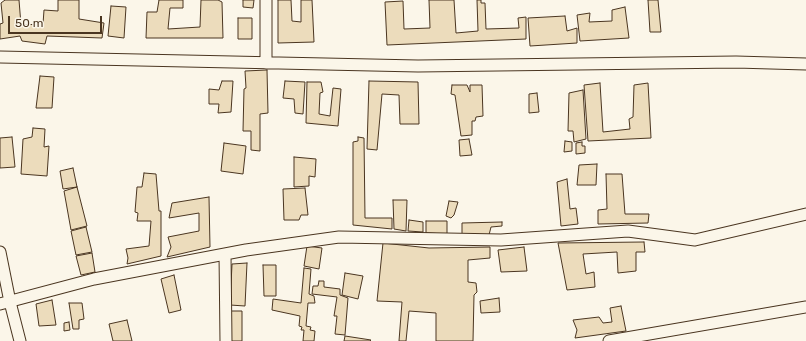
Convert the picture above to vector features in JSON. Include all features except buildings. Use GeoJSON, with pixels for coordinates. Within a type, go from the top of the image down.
{"type":"FeatureCollection","features":[{"type":"Feature","properties":{"kind":"street"},"geometry":{"type":"LineString","coordinates":[[266,0],[266,63]]}},
{"type":"Feature","properties":{"kind":"street"},"geometry":{"type":"LineString","coordinates":[[0,57],[418,66],[736,62],[806,64]]}},
{"type":"Feature","properties":{"kind":"street"},"geometry":{"type":"LineString","coordinates":[[5,303],[94,279],[246,250],[339,237],[501,240],[628,231],[695,240],[806,214]]}},
{"type":"Feature","properties":{"kind":"street"},"geometry":{"type":"LineString","coordinates":[[0,252],[5,303],[20,341]]}},
{"type":"Feature","properties":{"kind":"street"},"geometry":{"type":"LineString","coordinates":[[225,254],[226,341]]}},
{"type":"Feature","properties":{"kind":"street"},"geometry":{"type":"LineString","coordinates":[[609,341],[806,307]]}}]}
